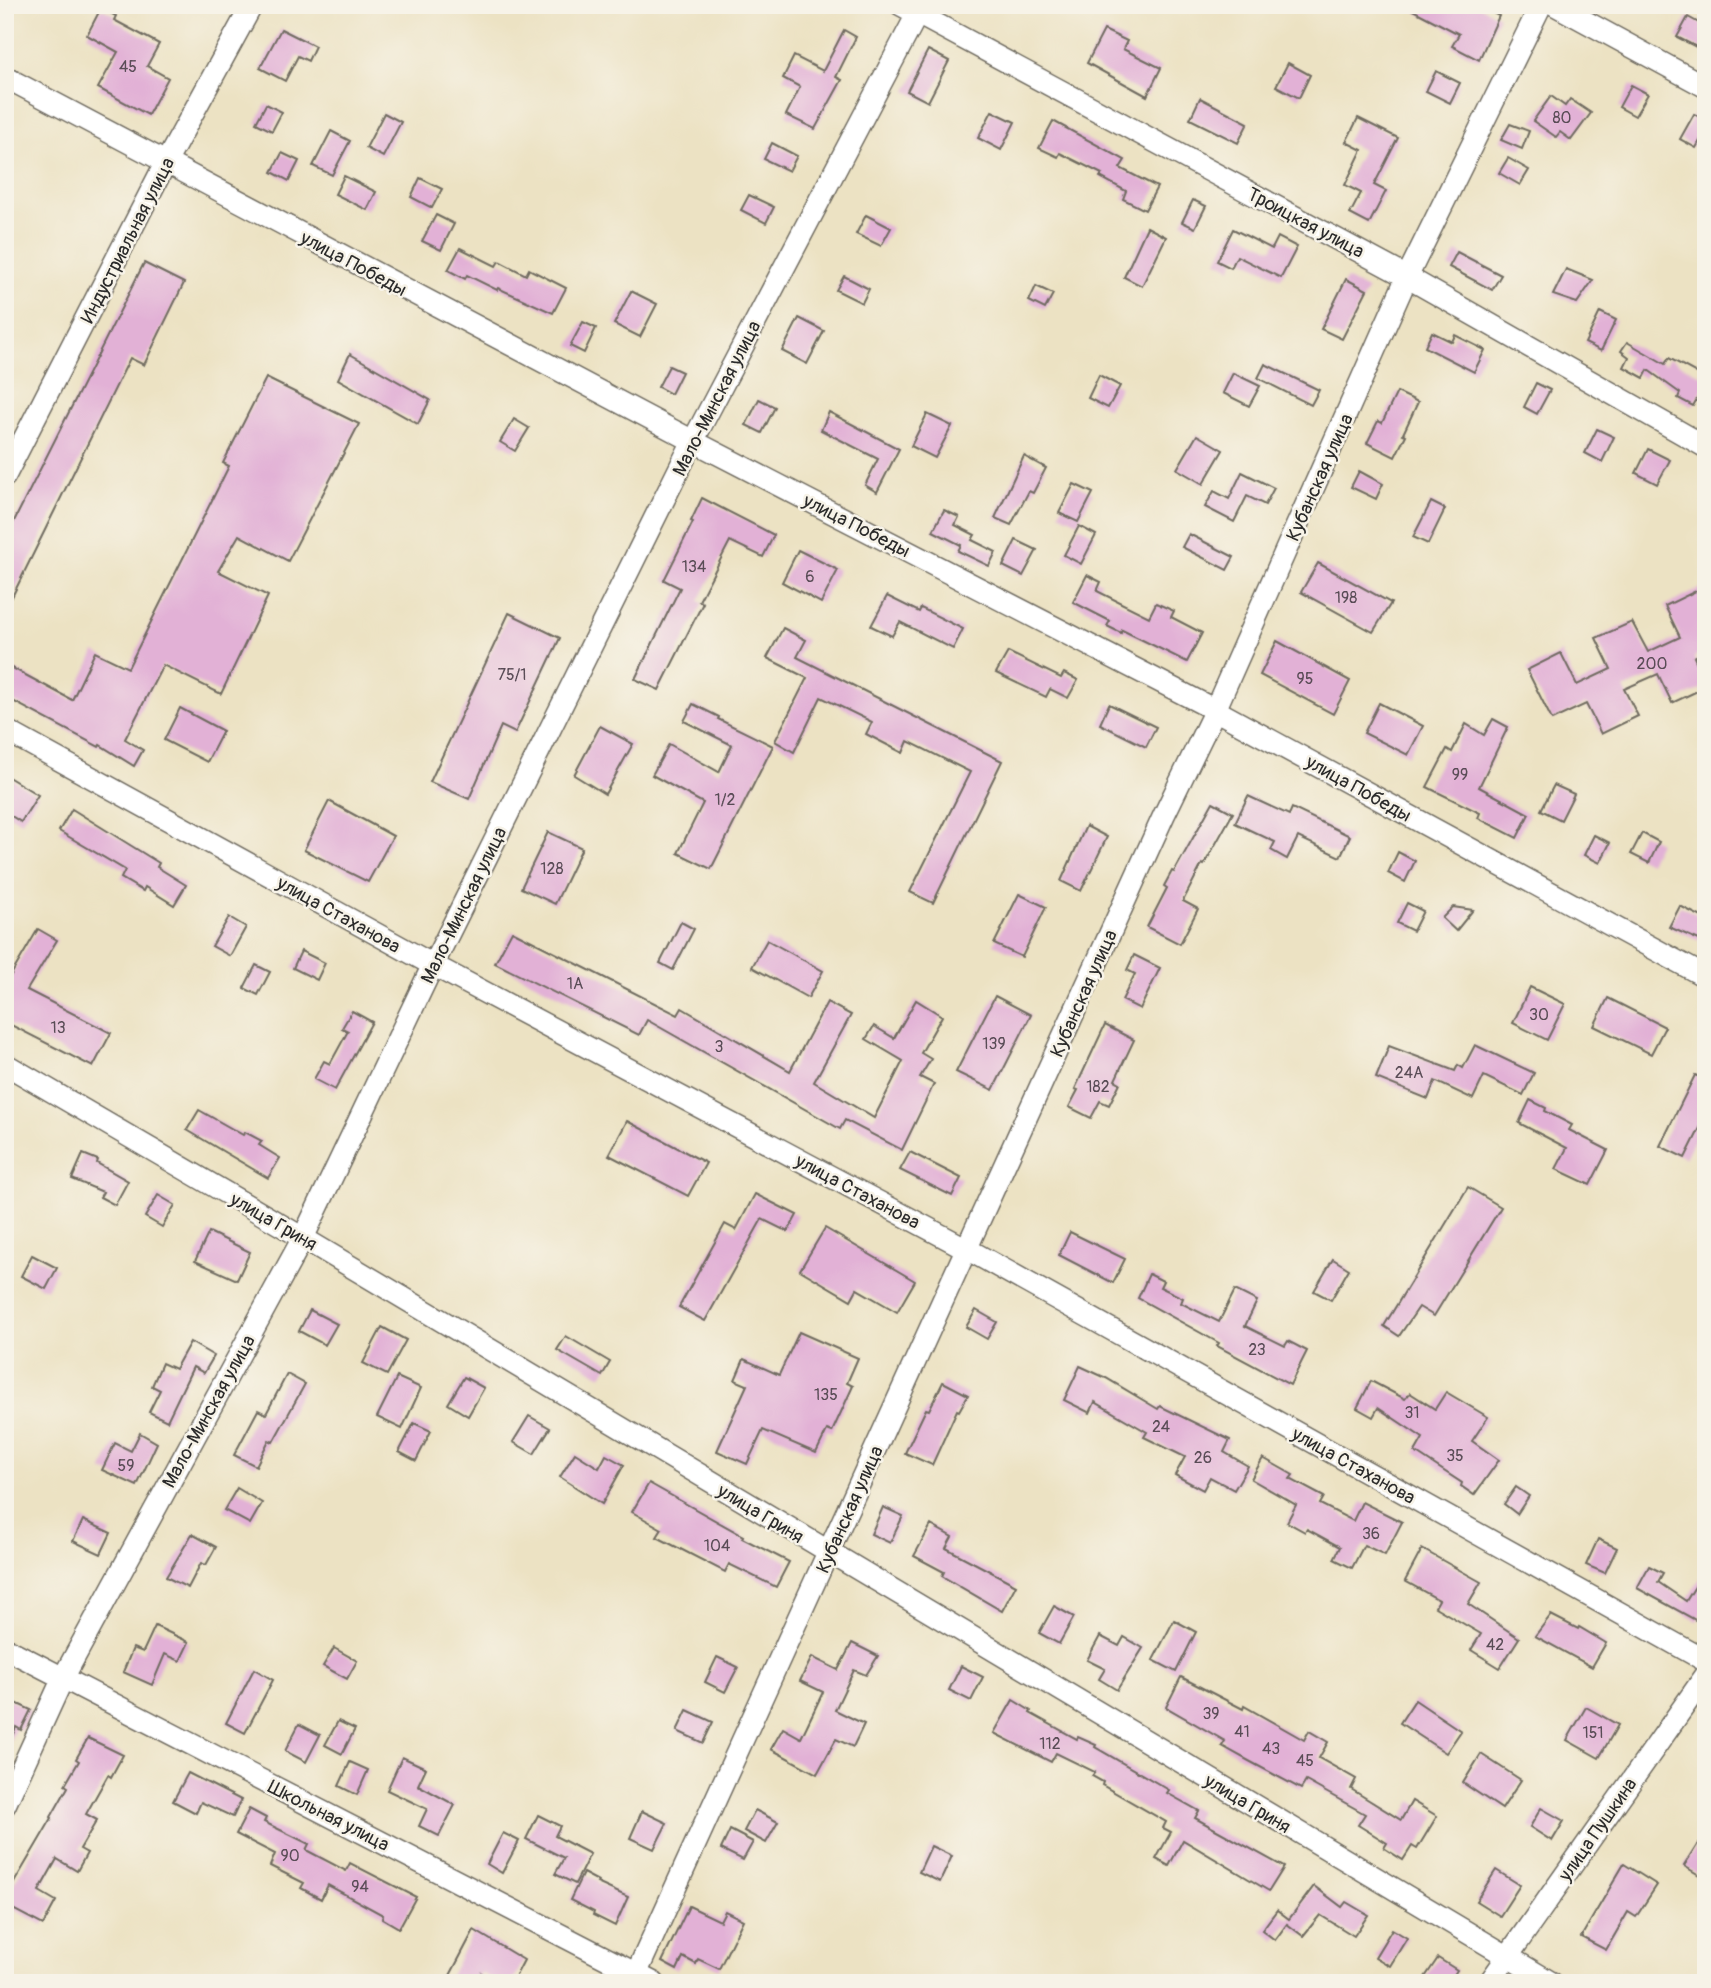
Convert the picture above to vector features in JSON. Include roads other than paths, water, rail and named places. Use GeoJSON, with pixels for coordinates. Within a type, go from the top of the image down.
{"type":"FeatureCollection","features":[{"type":"Feature","properties":{"kind":"street","name":"Индустриальная улица"},"geometry":{"type":"LineString","coordinates":[[5,476],[165,164],[252,5]]}},
{"type":"Feature","properties":{"kind":"street","name":"Кубанская улица"},"geometry":{"type":"LineString","coordinates":[[641,1980],[828,1553],[1164,815],[1215,710],[1407,277],[1541,5]]}},
{"type":"Feature","properties":{"kind":"street"},"geometry":{"type":"LineString","coordinates":[[1555,5],[1706,87]]}},
{"type":"Feature","properties":{"kind":"street","name":"Троицкая улица"},"geometry":{"type":"LineString","coordinates":[[914,8],[1407,277],[1706,447]]}},
{"type":"Feature","properties":{"kind":"street","name":"Мало-Минская улица"},"geometry":{"type":"LineString","coordinates":[[5,1805],[63,1678],[303,1238],[433,965],[693,440],[914,8]]}},
{"type":"Feature","properties":{"kind":"street","name":"улица Победы"},"geometry":{"type":"LineString","coordinates":[[5,78],[693,440],[1215,710],[1706,977]]}},
{"type":"Feature","properties":{"kind":"street","name":"улица Стаханова"},"geometry":{"type":"LineString","coordinates":[[5,730],[433,965],[967,1250],[1706,1661]]}},
{"type":"Feature","properties":{"kind":"street","name":"улица Гриня"},"geometry":{"type":"LineString","coordinates":[[5,1064],[303,1238],[1552,1983]]}},
{"type":"Feature","properties":{"kind":"street","name":"Школьная улица"},"geometry":{"type":"LineString","coordinates":[[5,1648],[641,1980]]}},
{"type":"Feature","properties":{"kind":"street","name":"улица Пушкина"},"geometry":{"type":"LineString","coordinates":[[1489,1983],[1706,1675]]}}]}
